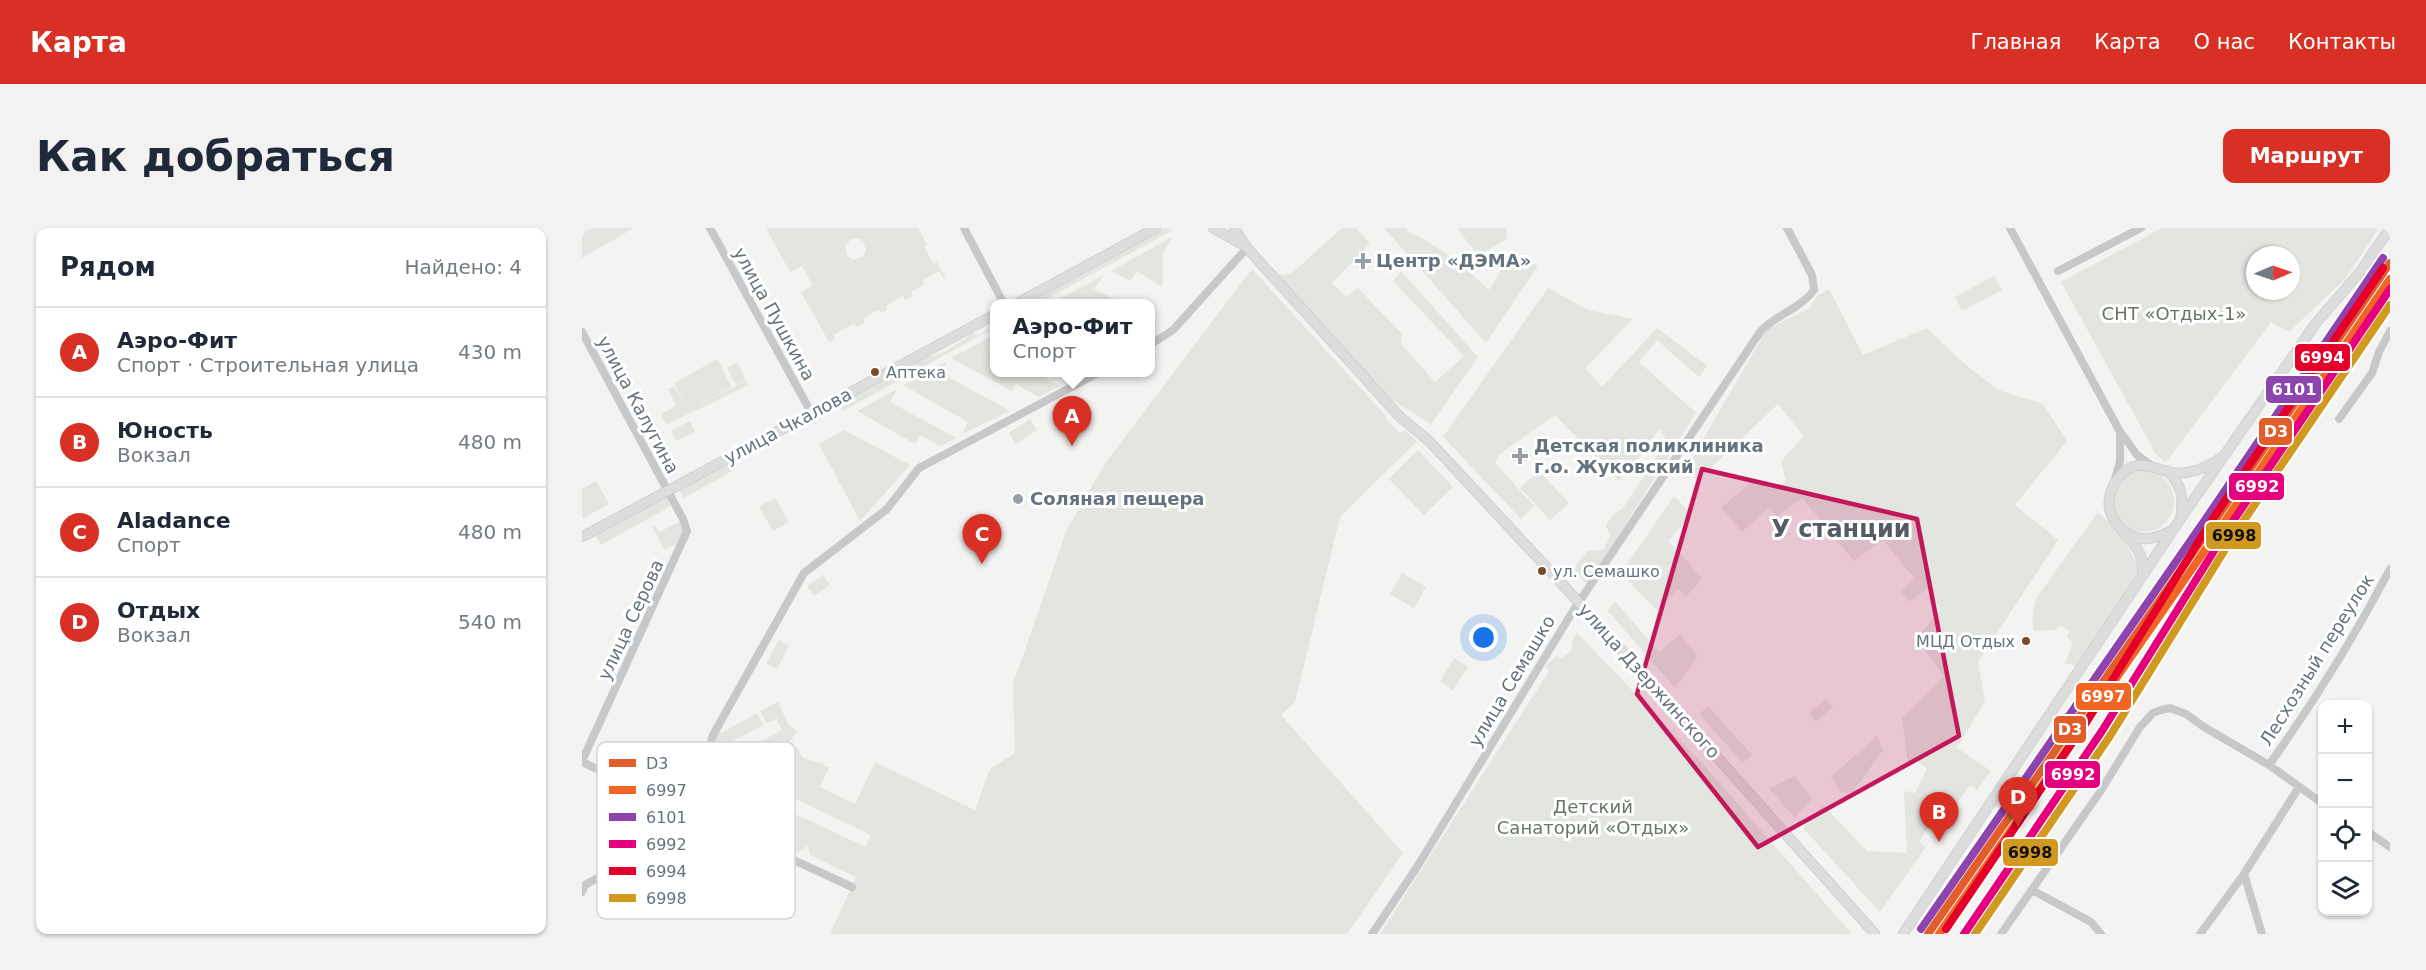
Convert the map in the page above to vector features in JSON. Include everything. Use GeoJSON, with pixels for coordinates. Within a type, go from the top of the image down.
{"type":"FeatureCollection","features":[{"type":"Feature","properties":{"kind":"main road"},"geometry":{"type":"LineString","coordinates":[[1023,299],[1156,228]]}},
{"type":"Feature","properties":{"kind":"main road","name":"улица Дзержинского"},"geometry":{"type":"LineString","coordinates":[[1213,228],[1247,248]]}},
{"type":"Feature","properties":{"kind":"main road","name":"улица Дзержинского"},"geometry":{"type":"LineString","coordinates":[[1234,228],[1247,248],[1400,417],[1430,441],[1579,602],[1875,934]]}},
{"type":"Feature","properties":{"kind":"main road"},"geometry":{"type":"LineString","coordinates":[[1903,934],[2172,530],[2316,323],[2360,272],[2390,228]]}},
{"type":"Feature","properties":{"kind":"main road","name":"улица Чкалова"},"geometry":{"type":"LineString","coordinates":[[582,537],[990,317]]}},
{"type":"Feature","properties":{"kind":"main road"},"geometry":{"type":"LineString","coordinates":[[2143,574],[2139,552],[2110,512],[2108,501],[2112,484],[2120,474],[2132,467],[2153,466],[2168,471],[2194,470],[2226,454]]}},
{"type":"Feature","properties":{"kind":"main road"},"geometry":{"type":"LineString","coordinates":[[2168,471],[2180,487],[2183,501],[2181,518]]}},
{"type":"Feature","properties":{"kind":"main road"},"geometry":{"type":"LineString","coordinates":[[2121,530],[2140,539],[2151,539],[2172,530]]}},
{"type":"Feature","properties":{"kind":"street","name":"улица Пушкина"},"geometry":{"type":"LineString","coordinates":[[710,228],[812,414]]}},
{"type":"Feature","properties":{"kind":"street"},"geometry":{"type":"LineString","coordinates":[[964,228],[1003,299]]}},
{"type":"Feature","properties":{"kind":"street","name":"улица Семашко"},"geometry":{"type":"LineString","coordinates":[[1372,934],[1417,867],[1579,602],[1760,332],[1767,324],[1814,290],[1814,282],[1787,228]]}},
{"type":"Feature","properties":{"kind":"street"},"geometry":{"type":"LineString","coordinates":[[2010,228],[2119,430],[2137,455],[2153,466]]}},
{"type":"Feature","properties":{"kind":"street"},"geometry":{"type":"LineString","coordinates":[[2058,271],[2141,228]]}},
{"type":"Feature","properties":{"kind":"street"},"geometry":{"type":"LineString","coordinates":[[1155,342],[1173,330],[1247,248]]}},
{"type":"Feature","properties":{"kind":"street"},"geometry":{"type":"LineString","coordinates":[[2339,419],[2372,373],[2379,352],[2390,331]]}},
{"type":"Feature","properties":{"kind":"street","name":"улица Калугина"},"geometry":{"type":"LineString","coordinates":[[582,332],[668,491]]}},
{"type":"Feature","properties":{"kind":"street"},"geometry":{"type":"LineString","coordinates":[[711,742],[804,573],[887,509],[919,468],[1091,377]]}},
{"type":"Feature","properties":{"kind":"street"},"geometry":{"type":"LineString","coordinates":[[2112,484],[2120,462],[2119,430]]}},
{"type":"Feature","properties":{"kind":"street","name":"улица Серова"},"geometry":{"type":"LineString","coordinates":[[582,762],[684,540],[686,525],[668,491]]}},
{"type":"Feature","properties":{"kind":"street","name":"Лесхозный переулок"},"geometry":{"type":"LineString","coordinates":[[2269,765],[2317,696],[2363,620],[2390,569]]}},
{"type":"Feature","properties":{"kind":"street"},"geometry":{"type":"LineString","coordinates":[[2001,934],[2100,792],[2140,727],[2153,713],[2169,708],[2179,709],[2269,765],[2318,800]]}},
{"type":"Feature","properties":{"kind":"street"},"geometry":{"type":"LineString","coordinates":[[582,762],[597,769]]}},
{"type":"Feature","properties":{"kind":"street"},"geometry":{"type":"LineString","coordinates":[[2200,934],[2244,874],[2300,787]]}},
{"type":"Feature","properties":{"kind":"street"},"geometry":{"type":"LineString","coordinates":[[2372,835],[2390,847]]}},
{"type":"Feature","properties":{"kind":"street"},"geometry":{"type":"LineString","coordinates":[[795,860],[852,886]]}},
{"type":"Feature","properties":{"kind":"street"},"geometry":{"type":"LineString","coordinates":[[2244,874],[2262,934]]}},
{"type":"Feature","properties":{"kind":"street"},"geometry":{"type":"LineString","coordinates":[[582,892],[585,885],[597,878]]}},
{"type":"Feature","properties":{"kind":"street"},"geometry":{"type":"LineString","coordinates":[[2032,890],[2091,922],[2101,934]]}},
{"type":"Feature","properties":{"kind":"highlighted area"},"geometry":{"type":"Polygon","coordinates":[[[1702,469],[1917,519],[1959,736],[1758,847],[1637,694],[1702,469]]]}},
{"type":"Feature","properties":{"kind":"green space"},"geometry":{"type":"Polygon","coordinates":[[[582,228],[634,228],[582,258],[582,228]]]}},
{"type":"Feature","properties":{"kind":"green space"},"geometry":{"type":"Polygon","coordinates":[[[766,228],[918,228],[927,244],[924,246],[933,264],[937,262],[946,278],[944,279],[939,271],[922,281],[924,285],[911,292],[912,296],[905,300],[903,296],[886,306],[887,310],[881,313],[878,310],[863,318],[865,323],[857,327],[854,323],[833,335],[835,339],[829,342],[801,292],[813,286],[802,266],[790,272],[766,228]],[[858,238],[851,239],[845,246],[847,256],[853,260],[863,257],[866,251],[864,242],[858,238]]]}},
{"type":"Feature","properties":{"kind":"green space"},"geometry":{"type":"Polygon","coordinates":[[[1165,228],[1173,230],[1046,299],[1035,299],[1165,228]]]}},
{"type":"Feature","properties":{"kind":"green space"},"geometry":{"type":"Polygon","coordinates":[[[1342,228],[1356,228],[1370,243],[1332,283],[1346,297],[1358,288],[1402,334],[1401,344],[1435,382],[1464,356],[1393,281],[1401,271],[1478,357],[1431,424],[1390,399],[1276,275],[1291,274],[1342,228]]]}},
{"type":"Feature","properties":{"kind":"green space"},"geometry":{"type":"Polygon","coordinates":[[[1384,228],[1407,228],[1407,231],[1451,257],[1489,290],[1504,266],[1528,261],[1538,266],[1486,343],[1384,228]]]}},
{"type":"Feature","properties":{"kind":"green space"},"geometry":{"type":"Polygon","coordinates":[[[1457,228],[1507,228],[1506,239],[1478,256],[1457,228]]]}},
{"type":"Feature","properties":{"kind":"green space","name":"СНТ «Отдых-1»"},"geometry":{"type":"Polygon","coordinates":[[[2162,228],[2379,228],[2346,278],[2289,332],[2271,322],[2166,462],[2156,454],[2061,282],[2162,228]]]}},
{"type":"Feature","properties":{"kind":"green space"},"geometry":{"type":"Polygon","coordinates":[[[1172,237],[1163,254],[1162,287],[1137,271],[1130,281],[1111,271],[1172,237]]]}},
{"type":"Feature","properties":{"kind":"green space"},"geometry":{"type":"Polygon","coordinates":[[[1252,269],[1386,416],[1385,418],[1400,433],[1404,430],[1417,441],[1340,517],[1295,702],[1281,715],[1403,853],[1347,934],[830,934],[856,877],[810,855],[808,846],[795,854],[795,814],[866,847],[871,835],[795,799],[795,747],[802,757],[825,765],[823,767],[829,767],[820,787],[855,804],[875,762],[975,810],[990,769],[1015,753],[1013,684],[1067,529],[1106,462],[1252,269]]]}},
{"type":"Feature","properties":{"kind":"green space"},"geometry":{"type":"Polygon","coordinates":[[[1104,275],[1094,289],[1114,299],[1060,299],[1104,275]]]}},
{"type":"Feature","properties":{"kind":"green space"},"geometry":{"type":"Polygon","coordinates":[[[1994,276],[2002,290],[1962,311],[1955,297],[1994,276]]]}},
{"type":"Feature","properties":{"kind":"green space"},"geometry":{"type":"Polygon","coordinates":[[[1548,288],[1588,310],[1633,319],[1585,368],[1602,387],[1657,328],[1707,366],[1699,377],[1657,340],[1639,362],[1696,413],[1587,585],[1574,568],[1587,551],[1603,550],[1610,537],[1606,525],[1614,514],[1624,507],[1664,445],[1665,436],[1659,429],[1619,481],[1555,415],[1498,455],[1495,463],[1534,506],[1521,519],[1443,437],[1548,288]]]}},
{"type":"Feature","properties":{"kind":"green space"},"geometry":{"type":"Polygon","coordinates":[[[1829,289],[1863,355],[1927,328],[1960,360],[1998,390],[2043,404],[2067,441],[2015,505],[2058,540],[1978,662],[1985,701],[1957,748],[1991,771],[1977,790],[1970,785],[1943,822],[1935,817],[1919,842],[1926,847],[1880,912],[1803,828],[1823,805],[1867,851],[1907,853],[1904,791],[1915,793],[1927,769],[1916,760],[1908,766],[1902,717],[1944,676],[1916,639],[1940,610],[1927,589],[1909,602],[1900,591],[1914,578],[1883,540],[1854,561],[1802,498],[1777,517],[1769,508],[1742,532],[1721,508],[1752,481],[1772,489],[1786,482],[1781,461],[1804,436],[1778,404],[1697,481],[1687,467],[1767,329],[1809,309],[1817,296],[1829,289]]]}},
{"type":"Feature","properties":{"kind":"green space"},"geometry":{"type":"Polygon","coordinates":[[[990,328],[843,411],[840,404],[927,357],[945,351],[972,333],[978,335],[990,328]]]}},
{"type":"Feature","properties":{"kind":"green space"},"geometry":{"type":"Polygon","coordinates":[[[990,337],[990,377],[1043,377],[1060,386],[1038,397],[1016,384],[1012,391],[951,358],[990,337]]]}},
{"type":"Feature","properties":{"kind":"green space"},"geometry":{"type":"Polygon","coordinates":[[[717,359],[732,387],[693,408],[746,381],[748,385],[666,425],[661,414],[676,406],[668,389],[674,386],[689,410],[674,383],[717,359]]]}},
{"type":"Feature","properties":{"kind":"green space"},"geometry":{"type":"Polygon","coordinates":[[[947,361],[941,373],[1010,411],[962,434],[968,422],[903,385],[947,361]]]}},
{"type":"Feature","properties":{"kind":"green space"},"geometry":{"type":"Polygon","coordinates":[[[737,362],[746,380],[736,385],[727,368],[737,362]]]}},
{"type":"Feature","properties":{"kind":"green space"},"geometry":{"type":"Polygon","coordinates":[[[897,389],[890,402],[956,438],[940,446],[921,435],[915,444],[857,411],[897,389]]]}},
{"type":"Feature","properties":{"kind":"green space"},"geometry":{"type":"Polygon","coordinates":[[[1030,419],[1037,430],[1016,444],[1009,433],[1030,419]]]}},
{"type":"Feature","properties":{"kind":"green space"},"geometry":{"type":"Polygon","coordinates":[[[690,421],[695,432],[676,441],[671,430],[690,421]]]}},
{"type":"Feature","properties":{"kind":"green space"},"geometry":{"type":"Polygon","coordinates":[[[844,430],[910,465],[860,521],[819,444],[844,430]]]}},
{"type":"Feature","properties":{"kind":"green space"},"geometry":{"type":"Polygon","coordinates":[[[1418,450],[1453,487],[1424,515],[1389,479],[1418,450]]]}},
{"type":"Feature","properties":{"kind":"green space"},"geometry":{"type":"Polygon","coordinates":[[[731,461],[736,469],[684,498],[679,489],[731,461]]]}},
{"type":"Feature","properties":{"kind":"green space"},"geometry":{"type":"Polygon","coordinates":[[[2143,470],[2165,479],[2174,501],[2165,523],[2143,532],[2121,523],[2112,501],[2121,479],[2143,470]]]}},
{"type":"Feature","properties":{"kind":"green space"},"geometry":{"type":"Polygon","coordinates":[[[1539,471],[1569,503],[1550,520],[1520,488],[1539,471]]]}},
{"type":"Feature","properties":{"kind":"green space"},"geometry":{"type":"Polygon","coordinates":[[[596,481],[609,504],[582,519],[582,489],[596,481]]]}},
{"type":"Feature","properties":{"kind":"green space"},"geometry":{"type":"Polygon","coordinates":[[[666,496],[671,506],[601,545],[595,535],[666,496]]]}},
{"type":"Feature","properties":{"kind":"green space"},"geometry":{"type":"Polygon","coordinates":[[[1674,496],[1691,514],[1669,541],[1702,578],[1686,597],[1678,589],[1657,611],[1621,573],[1674,496]]]}},
{"type":"Feature","properties":{"kind":"green space"},"geometry":{"type":"Polygon","coordinates":[[[775,498],[789,522],[773,531],[759,507],[775,498]]]}},
{"type":"Feature","properties":{"kind":"green space"},"geometry":{"type":"Polygon","coordinates":[[[2098,512],[2123,540],[2140,574],[2079,667],[2065,663],[2073,643],[2067,637],[2070,631],[2061,625],[2055,630],[2034,631],[2034,605],[2037,597],[2098,512]]]}},
{"type":"Feature","properties":{"kind":"green space"},"geometry":{"type":"Polygon","coordinates":[[[682,521],[684,529],[680,542],[665,550],[652,527],[655,525],[659,532],[682,521]]]}},
{"type":"Feature","properties":{"kind":"green space"},"geometry":{"type":"Polygon","coordinates":[[[1402,573],[1426,587],[1414,608],[1390,594],[1402,573]]]}},
{"type":"Feature","properties":{"kind":"green space"},"geometry":{"type":"Polygon","coordinates":[[[823,575],[830,585],[814,596],[807,586],[823,575]]]}},
{"type":"Feature","properties":{"kind":"green space"},"geometry":{"type":"Polygon","coordinates":[[[1615,601],[1659,652],[1680,634],[1698,656],[1675,688],[1608,611],[1615,601]]]}},
{"type":"Feature","properties":{"kind":"green space","name":"Детский Санаторий «Отдых»"},"geometry":{"type":"Polygon","coordinates":[[[1577,633],[1703,764],[1852,934],[1380,934],[1549,671],[1545,667],[1557,655],[1561,659],[1572,650],[1572,641],[1577,633]]]}},
{"type":"Feature","properties":{"kind":"green space"},"geometry":{"type":"Polygon","coordinates":[[[779,640],[789,646],[777,669],[766,663],[779,640]]]}},
{"type":"Feature","properties":{"kind":"green space"},"geometry":{"type":"Polygon","coordinates":[[[1454,658],[1468,667],[1453,690],[1440,682],[1454,658]]]}},
{"type":"Feature","properties":{"kind":"green space"},"geometry":{"type":"Polygon","coordinates":[[[1826,699],[1833,707],[1816,722],[1809,713],[1826,699]]]}},
{"type":"Feature","properties":{"kind":"green space"},"geometry":{"type":"Polygon","coordinates":[[[778,702],[789,726],[797,730],[790,742],[760,742],[782,730],[776,719],[767,723],[760,711],[778,702]]]}},
{"type":"Feature","properties":{"kind":"green space"},"geometry":{"type":"Polygon","coordinates":[[[1708,706],[1752,755],[1743,763],[1699,714],[1708,706]]]}},
{"type":"Feature","properties":{"kind":"green space"},"geometry":{"type":"Polygon","coordinates":[[[757,713],[763,725],[731,742],[711,742],[716,730],[721,733],[757,713]]]}},
{"type":"Feature","properties":{"kind":"green space"},"geometry":{"type":"Polygon","coordinates":[[[1877,736],[1883,750],[1852,793],[1841,792],[1831,777],[1877,736]]]}},
{"type":"Feature","properties":{"kind":"green space"},"geometry":{"type":"Polygon","coordinates":[[[1794,776],[1813,799],[1795,818],[1769,789],[1794,776]]]}},
{"type":"Feature","properties":{"kind":"transit line","name":"6101"},"geometry":{"type":"LineString","coordinates":[[1921,929],[2207,517],[2383,258]]}},
{"type":"Feature","properties":{"kind":"transit line","name":"D3"},"geometry":{"type":"LineString","coordinates":[[1928,934],[2214,522],[2390,263]]}},
{"type":"Feature","properties":{"kind":"transit line","name":"6994"},"geometry":{"type":"LineString","coordinates":[[1946,929],[2087,721],[2212,520],[2383,268]]}},
{"type":"Feature","properties":{"kind":"transit line","name":"6997"},"geometry":{"type":"LineString","coordinates":[[1939,934],[2390,279]]}},
{"type":"Feature","properties":{"kind":"transit line","name":"6992"},"geometry":{"type":"LineString","coordinates":[[1964,934],[2102,731],[2227,530],[2390,289]]}},
{"type":"Feature","properties":{"kind":"transit line","name":"6998"},"geometry":{"type":"LineString","coordinates":[[1975,934],[2110,736],[2234,535],[2390,305]]}},
{"type":"Feature","properties":{"kind":"place","name":"Центр «ДЭМА»"},"geometry":{"type":"Point","coordinates":[1363,261]}},
{"type":"Feature","properties":{"kind":"place","name":"Аптека"},"geometry":{"type":"Point","coordinates":[875,372]}},
{"type":"Feature","properties":{"kind":"place","name":"Аэро-Фит"},"geometry":{"type":"Point","coordinates":[1072,446]}},
{"type":"Feature","properties":{"kind":"place","name":"Детская поликлиника г.о. Жуковский"},"geometry":{"type":"Point","coordinates":[1520,456]}},
{"type":"Feature","properties":{"kind":"place","name":"Соляная пещера"},"geometry":{"type":"Point","coordinates":[1018,499]}},
{"type":"Feature","properties":{"kind":"place","name":"Aladance"},"geometry":{"type":"Point","coordinates":[982,564]}},
{"type":"Feature","properties":{"kind":"place","name":"ул. Семашко"},"geometry":{"type":"Point","coordinates":[1542,571]}},
{"type":"Feature","properties":{"kind":"place","name":"МЦД Отдых"},"geometry":{"type":"Point","coordinates":[2026,641]}},
{"type":"Feature","properties":{"kind":"place","name":"Отдых"},"geometry":{"type":"Point","coordinates":[2018,827]}},
{"type":"Feature","properties":{"kind":"place","name":"Юность"},"geometry":{"type":"Point","coordinates":[1939,842]}},
{"type":"Feature","properties":{"kind":"district","name":"У станции"},"geometry":{"type":"Point","coordinates":[1841,529]}}]}
